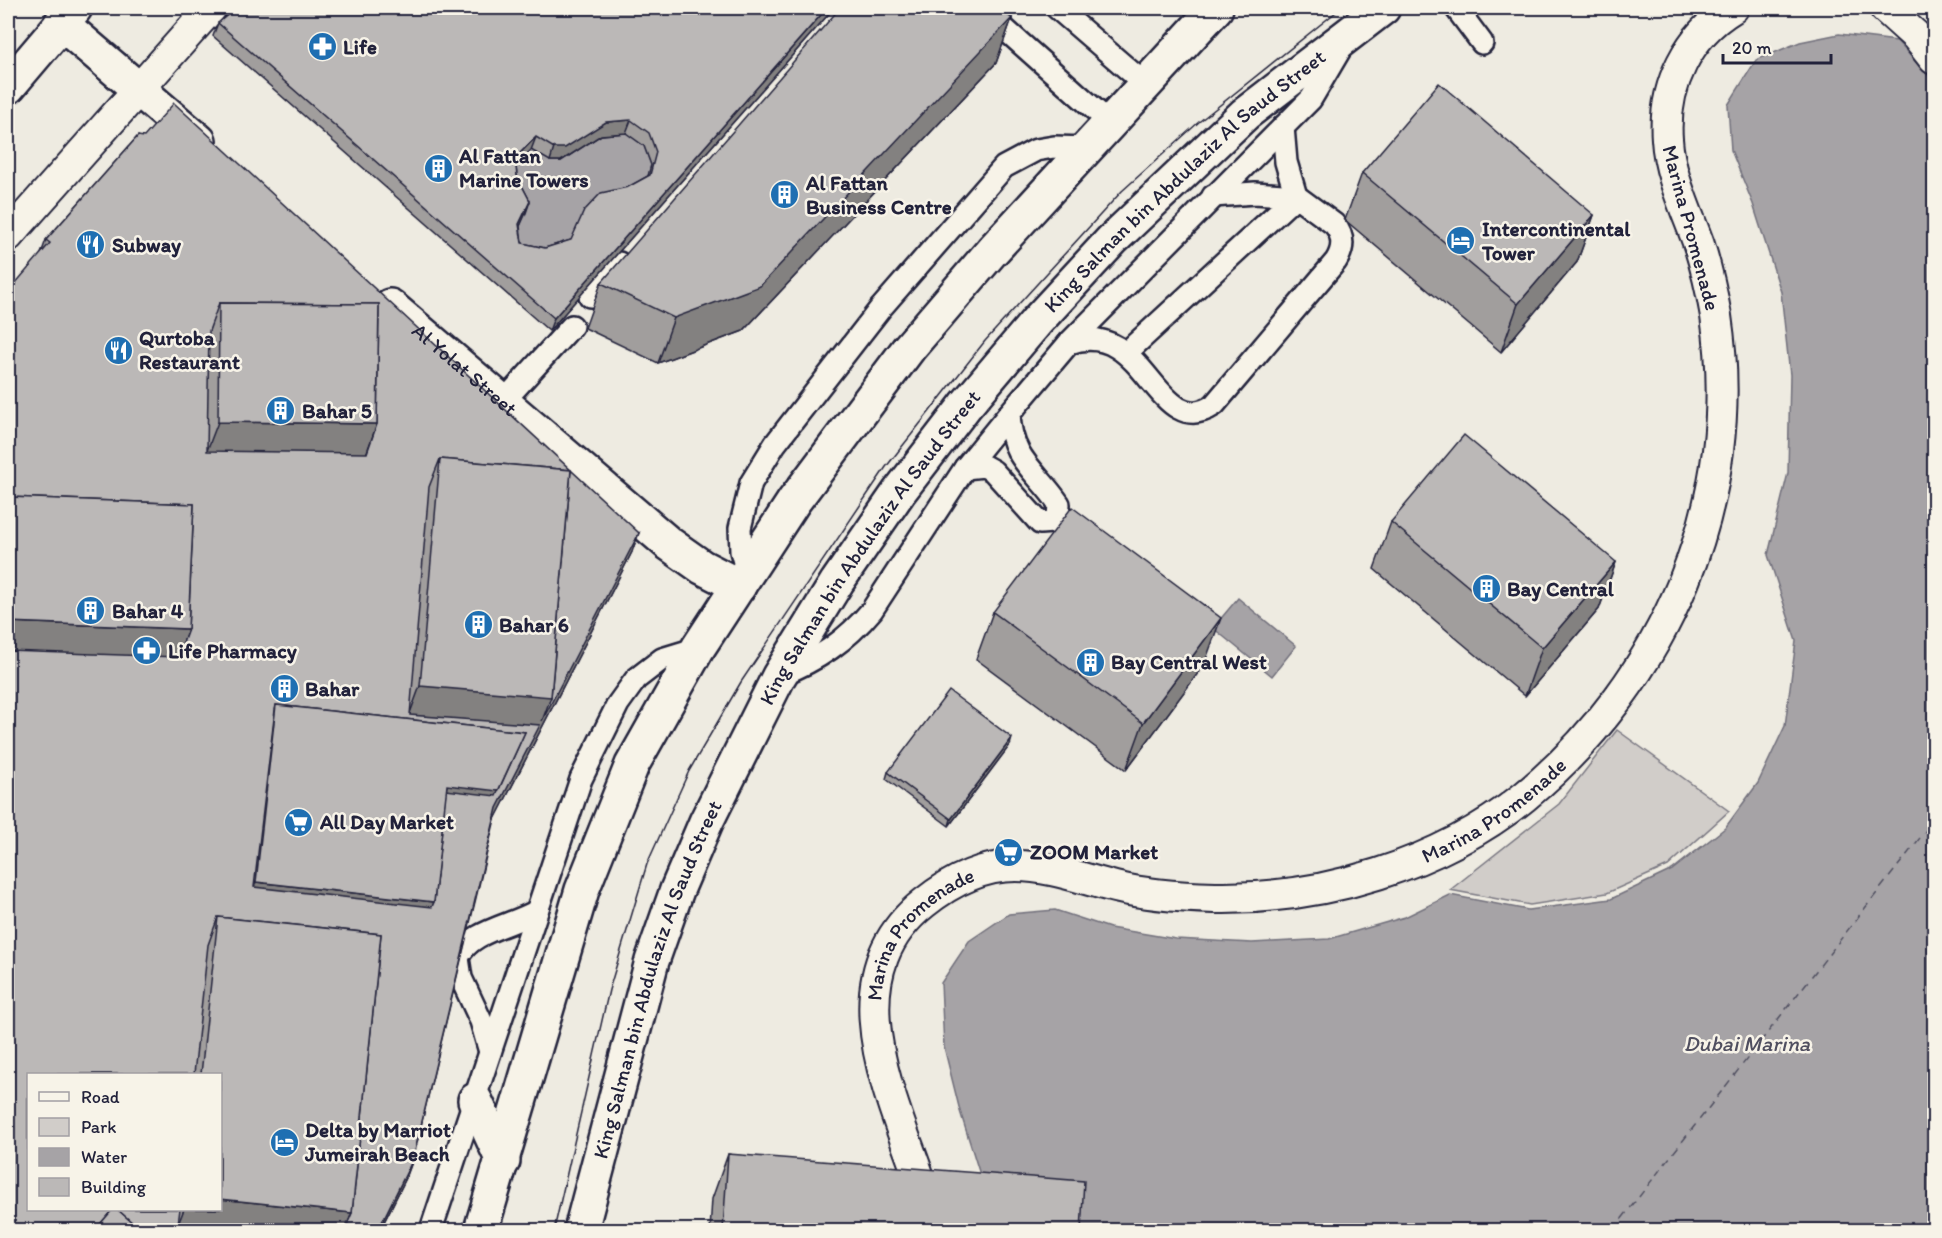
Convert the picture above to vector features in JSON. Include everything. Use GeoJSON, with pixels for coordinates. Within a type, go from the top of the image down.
{"type":"FeatureCollection","features":[{"type":"Feature","properties":{"kind":"main road","name":"King Salman bin Abdulaziz Al Saud Street"},"geometry":{"type":"LineString","coordinates":[[581,1230],[649,971],[677,890],[706,822],[779,676],[837,582],[899,492],[966,405],[1037,321],[1112,240],[1245,114],[1383,8]]}},
{"type":"Feature","properties":{"kind":"main road"},"geometry":{"type":"LineString","coordinates":[[481,1230],[582,890],[632,765],[698,648],[807,484],[896,365],[992,251],[1088,148],[1210,11]]}},
{"type":"Feature","properties":{"kind":"main road"},"geometry":{"type":"LineString","coordinates":[[8,87],[68,16],[139,90],[221,160]]}},
{"type":"Feature","properties":{"kind":"main road","name":"Al Yolat Street"},"geometry":{"type":"LineString","coordinates":[[367,285],[668,543],[702,567],[743,579]]}},
{"type":"Feature","properties":{"kind":"main road"},"geometry":{"type":"LineString","coordinates":[[475,1100],[503,1161]]}},
{"type":"Feature","properties":{"kind":"street"},"geometry":{"type":"LineString","coordinates":[[8,236],[211,8]]}},
{"type":"Feature","properties":{"kind":"street","name":"Marina Promenade"},"geometry":{"type":"LineString","coordinates":[[924,1192],[877,1050],[872,1012],[877,975],[891,941],[914,911],[944,887],[978,872],[1016,866],[1051,871],[1137,891],[1219,898],[1270,895],[1320,888],[1369,875],[1417,858],[1463,837],[1520,800],[1572,754],[1617,703],[1654,646],[1684,584],[1705,519],[1718,452],[1721,384],[1716,316],[1700,249],[1677,185],[1666,141],[1669,96],[1685,54],[1714,19],[1733,8]]}},
{"type":"Feature","properties":{"kind":"street"},"geometry":{"type":"LineString","coordinates":[[1885,8],[1916,36],[1935,58]]}},
{"type":"Feature","properties":{"kind":"lane"},"geometry":{"type":"LineString","coordinates":[[981,8],[1110,123]]}},
{"type":"Feature","properties":{"kind":"lane"},"geometry":{"type":"LineString","coordinates":[[1057,8],[1145,84]]}},
{"type":"Feature","properties":{"kind":"lane"},"geometry":{"type":"LineString","coordinates":[[1456,8],[1482,43]]}},
{"type":"Feature","properties":{"kind":"lane"},"geometry":{"type":"LineString","coordinates":[[779,676],[821,656],[857,627],[872,610],[965,468],[1009,414],[1069,343],[1311,99],[1325,79],[1348,34]]}},
{"type":"Feature","properties":{"kind":"lane"},"geometry":{"type":"LineString","coordinates":[[1283,128],[1287,162],[1296,196]]}},
{"type":"Feature","properties":{"kind":"lane"},"geometry":{"type":"LineString","coordinates":[[743,579],[740,528],[751,483],[775,444],[880,309],[1004,166],[1036,150],[1054,147],[1088,148]]}},
{"type":"Feature","properties":{"kind":"lane"},"geometry":{"type":"LineString","coordinates":[[1069,343],[1082,338],[1096,338],[1110,342],[1126,354],[1178,409],[1196,413],[1214,405],[1341,254],[1342,246],[1339,230],[1296,196],[1255,193],[1213,196]]}},
{"type":"Feature","properties":{"kind":"lane"},"geometry":{"type":"LineString","coordinates":[[1126,354],[1296,196]]}},
{"type":"Feature","properties":{"kind":"lane"},"geometry":{"type":"LineString","coordinates":[[590,296],[629,252]]}},
{"type":"Feature","properties":{"kind":"lane"},"geometry":{"type":"LineString","coordinates":[[503,402],[572,326]]}},
{"type":"Feature","properties":{"kind":"lane"},"geometry":{"type":"LineString","coordinates":[[965,468],[984,466],[1000,477],[1040,523],[1053,522],[1058,517],[1059,504],[1020,459],[1012,437],[1009,414]]}},
{"type":"Feature","properties":{"kind":"lane"},"geometry":{"type":"LineString","coordinates":[[1000,477],[1020,459]]}},
{"type":"Feature","properties":{"kind":"lane"},"geometry":{"type":"LineString","coordinates":[[431,1230],[581,779],[618,704],[636,679],[662,659],[698,648]]}},
{"type":"Feature","properties":{"kind":"lane"},"geometry":{"type":"LineString","coordinates":[[490,1052],[478,1013],[461,978],[458,958],[462,948],[470,940],[509,926],[537,911]]}},
{"type":"Feature","properties":{"kind":"green space"},"geometry":{"type":"Polygon","coordinates":[[[1617,730],[1729,811],[1668,866],[1607,893],[1530,905],[1450,890],[1559,804],[1617,730]]]}},
{"type":"Feature","properties":{"kind":"water","name":"Dubai Marina"},"geometry":{"type":"Polygon","coordinates":[[[1839,34],[1897,41],[1934,82],[1934,1230],[993,1230],[988,1200],[960,1111],[944,1047],[941,983],[969,941],[1009,914],[1055,910],[1110,928],[1176,939],[1252,943],[1329,939],[1405,917],[1450,895],[1528,910],[1611,899],[1672,870],[1725,828],[1758,783],[1785,726],[1796,641],[1768,555],[1788,473],[1790,375],[1781,292],[1753,204],[1731,150],[1728,105],[1756,60],[1800,42],[1839,34]]]}},
{"type":"Feature","properties":{"kind":"water"},"geometry":{"type":"Polygon","coordinates":[[[626,133],[644,146],[651,165],[645,188],[566,253],[517,256],[510,171],[531,150],[545,157],[564,159],[591,139],[605,134],[626,133]]]}},
{"type":"Feature","properties":{"kind":"water"},"geometry":{"type":"Polygon","coordinates":[[[1238,598],[1296,646],[1272,676],[1213,628],[1238,598]]]}},
{"type":"Feature","properties":{"kind":"building","name":"Al Fattan Marine Towers"},"geometry":{"type":"Polygon","coordinates":[[[236,8],[827,8],[554,318],[218,23],[236,8]],[[631,120],[606,122],[565,148],[554,148],[536,137],[515,158],[517,176],[530,201],[519,224],[522,243],[545,248],[571,240],[584,211],[601,193],[628,187],[650,175],[656,152],[649,133],[631,120]]]}},
{"type":"Feature","properties":{"kind":"building","name":"Al Fattan Business Centre"},"geometry":{"type":"Polygon","coordinates":[[[840,8],[996,8],[1012,18],[760,286],[674,318],[601,283],[840,8]]]}},
{"type":"Feature","properties":{"kind":"building"},"geometry":{"type":"Polygon","coordinates":[[[1439,83],[1594,215],[1518,304],[1362,173],[1439,83]]]}},
{"type":"Feature","properties":{"kind":"building"},"geometry":{"type":"Polygon","coordinates":[[[174,103],[571,470],[440,459],[429,487],[410,715],[540,725],[497,808],[413,1159],[378,1230],[345,1230],[352,1213],[381,934],[218,917],[208,945],[194,1073],[27,1073],[27,1211],[111,1211],[95,1230],[8,1230],[8,651],[178,657],[188,629],[194,504],[8,497],[8,292],[50,243],[46,240],[138,136],[144,137],[174,103]],[[219,303],[209,331],[207,451],[367,453],[377,424],[379,304],[219,303]],[[276,705],[254,887],[432,907],[446,790],[496,796],[525,732],[276,705]]]}},
{"type":"Feature","properties":{"kind":"building"},"geometry":{"type":"Polygon","coordinates":[[[219,303],[379,304],[377,424],[218,422],[219,303]]]}},
{"type":"Feature","properties":{"kind":"building"},"geometry":{"type":"Polygon","coordinates":[[[1464,435],[1616,562],[1542,648],[1391,522],[1464,435]]]}},
{"type":"Feature","properties":{"kind":"building","name":"Bahar 6"},"geometry":{"type":"Polygon","coordinates":[[[440,459],[571,470],[551,697],[420,686],[440,459]]]}},
{"type":"Feature","properties":{"kind":"building"},"geometry":{"type":"Polygon","coordinates":[[[571,470],[639,533],[542,721],[551,697],[571,470]]]}},
{"type":"Feature","properties":{"kind":"building"},"geometry":{"type":"Polygon","coordinates":[[[8,497],[194,504],[188,629],[8,622],[8,497]]]}},
{"type":"Feature","properties":{"kind":"building"},"geometry":{"type":"Polygon","coordinates":[[[1072,507],[1221,618],[1143,723],[993,612],[1072,507]]]}},
{"type":"Feature","properties":{"kind":"building"},"geometry":{"type":"Polygon","coordinates":[[[949,691],[1012,738],[951,819],[888,772],[949,691]]]}},
{"type":"Feature","properties":{"kind":"building"},"geometry":{"type":"Polygon","coordinates":[[[276,705],[525,732],[498,791],[447,785],[434,902],[256,882],[276,705]]]}},
{"type":"Feature","properties":{"kind":"building","name":"Delta by Marriot Jumeirah Beach"},"geometry":{"type":"Polygon","coordinates":[[[218,917],[381,934],[352,1213],[222,1199],[222,1073],[201,1073],[218,917]]]}},
{"type":"Feature","properties":{"kind":"building"},"geometry":{"type":"Polygon","coordinates":[[[728,1154],[1084,1181],[1081,1230],[723,1230],[728,1154]]]}},
{"type":"Feature","properties":{"kind":"building"},"geometry":{"type":"Polygon","coordinates":[[[111,1211],[119,1211],[141,1230],[95,1230],[111,1211]]]}},
{"type":"Feature","properties":{"kind":"building"},"geometry":{"type":"Polygon","coordinates":[[[119,1211],[180,1211],[178,1224],[236,1230],[141,1230],[119,1211]]]}},
{"type":"Feature","properties":{"kind":"ferry route"},"geometry":{"type":"LineString","coordinates":[[1613,1230],[1934,820]]}},
{"type":"Feature","properties":{"kind":"tram line"},"geometry":{"type":"LineString","coordinates":[[554,1230],[609,990],[647,864],[689,771],[741,682],[886,467],[985,341],[1122,191],[1200,121],[1341,8]]}},
{"type":"Feature","properties":{"kind":"place","name":"Life"},"geometry":{"type":"Point","coordinates":[322,47]}},
{"type":"Feature","properties":{"kind":"place","name":"Al Fattan Marine Towers"},"geometry":{"type":"Point","coordinates":[438,168]}},
{"type":"Feature","properties":{"kind":"place","name":"Al Fattan Business Centre"},"geometry":{"type":"Point","coordinates":[785,195]}},
{"type":"Feature","properties":{"kind":"place","name":"Intercontinental Tower"},"geometry":{"type":"Point","coordinates":[1461,241]}},
{"type":"Feature","properties":{"kind":"place","name":"Subway"},"geometry":{"type":"Point","coordinates":[91,245]}},
{"type":"Feature","properties":{"kind":"place","name":"Qurtoba Restaurant"},"geometry":{"type":"Point","coordinates":[118,350]}},
{"type":"Feature","properties":{"kind":"place","name":"Bahar 5"},"geometry":{"type":"Point","coordinates":[281,411]}},
{"type":"Feature","properties":{"kind":"place","name":"Bay Central"},"geometry":{"type":"Point","coordinates":[1486,589]}},
{"type":"Feature","properties":{"kind":"place","name":"Bahar 4"},"geometry":{"type":"Point","coordinates":[91,611]}},
{"type":"Feature","properties":{"kind":"place","name":"Bahar 6"},"geometry":{"type":"Point","coordinates":[478,625]}},
{"type":"Feature","properties":{"kind":"place","name":"Life Pharmacy"},"geometry":{"type":"Point","coordinates":[147,651]}},
{"type":"Feature","properties":{"kind":"place","name":"Bay Central West"},"geometry":{"type":"Point","coordinates":[1090,662]}},
{"type":"Feature","properties":{"kind":"place","name":"Bahar"},"geometry":{"type":"Point","coordinates":[284,689]}},
{"type":"Feature","properties":{"kind":"place","name":"All Day Market"},"geometry":{"type":"Point","coordinates":[299,822]}},
{"type":"Feature","properties":{"kind":"place","name":"ZOOM Market"},"geometry":{"type":"Point","coordinates":[1009,852]}},
{"type":"Feature","properties":{"kind":"place","name":"Delta by Marriot Jumeirah Beach"},"geometry":{"type":"Point","coordinates":[284,1142]}}]}
